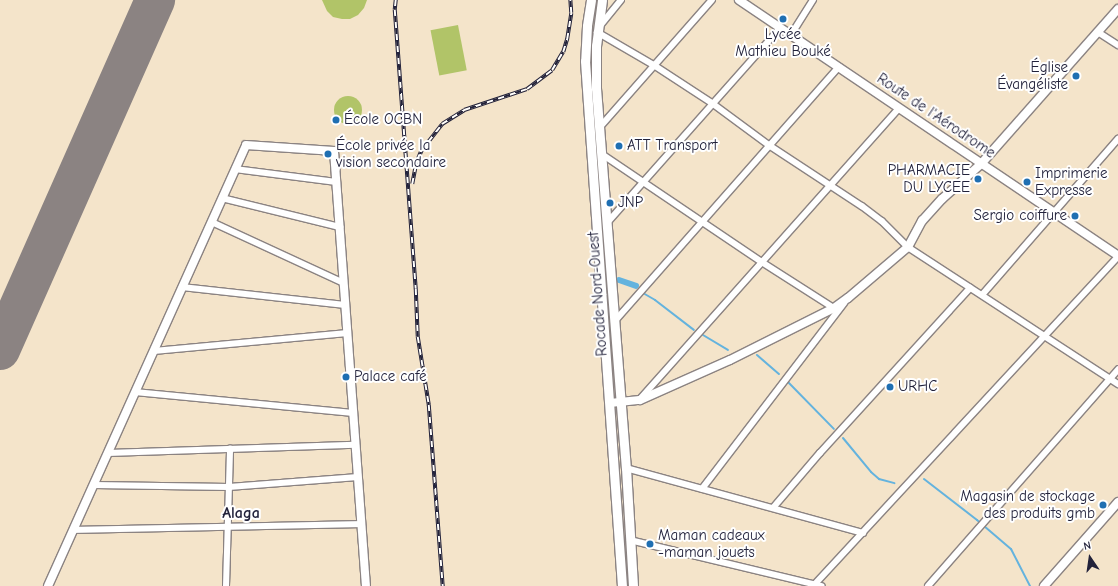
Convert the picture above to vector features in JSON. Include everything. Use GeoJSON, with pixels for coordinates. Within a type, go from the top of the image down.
{"type":"FeatureCollection","features":[{"type":"Feature","properties":{"kind":"main road","name":"Rocade Nord-Ouest"},"geometry":{"type":"LineString","coordinates":[[591,0],[588,15],[585,61],[622,586]]}},
{"type":"Feature","properties":{"kind":"main road","name":"Rocade Nord-Ouest"},"geometry":{"type":"LineString","coordinates":[[602,0],[597,30],[595,78],[626,468],[633,586]]}},
{"type":"Feature","properties":{"kind":"street"},"geometry":{"type":"LineString","coordinates":[[621,0],[597,30],[712,103],[769,144],[830,184],[882,221],[908,247],[1118,384]]}},
{"type":"Feature","properties":{"kind":"street"},"geometry":{"type":"LineString","coordinates":[[600,127],[712,0]]}},
{"type":"Feature","properties":{"kind":"street","name":"Route de l'Aérodrome"},"geometry":{"type":"LineString","coordinates":[[739,0],[1118,256]]}},
{"type":"Feature","properties":{"kind":"street"},"geometry":{"type":"LineString","coordinates":[[790,35],[813,0]]}},
{"type":"Feature","properties":{"kind":"street"},"geometry":{"type":"LineString","coordinates":[[610,403],[640,400],[743,354],[834,308],[848,298],[908,247],[922,221],[942,199],[981,164],[1043,92],[1118,9]]}},
{"type":"Feature","properties":{"kind":"street"},"geometry":{"type":"LineString","coordinates":[[607,223],[780,28]]}},
{"type":"Feature","properties":{"kind":"street"},"geometry":{"type":"LineString","coordinates":[[1098,32],[1118,45]]}},
{"type":"Feature","properties":{"kind":"street"},"geometry":{"type":"LineString","coordinates":[[614,322],[838,67]]}},
{"type":"Feature","properties":{"kind":"street"},"geometry":{"type":"LineString","coordinates":[[640,400],[899,108]]}},
{"type":"Feature","properties":{"kind":"street"},"geometry":{"type":"LineString","coordinates":[[982,295],[1118,139]]}},
{"type":"Feature","properties":{"kind":"street"},"geometry":{"type":"LineString","coordinates":[[48,586],[246,145],[334,151],[366,586]]}},
{"type":"Feature","properties":{"kind":"street"},"geometry":{"type":"LineString","coordinates":[[602,154],[762,262],[834,308]]}},
{"type":"Feature","properties":{"kind":"street"},"geometry":{"type":"LineString","coordinates":[[235,169],[336,182]]}},
{"type":"Feature","properties":{"kind":"street"},"geometry":{"type":"LineString","coordinates":[[222,198],[340,227]]}},
{"type":"Feature","properties":{"kind":"street"},"geometry":{"type":"LineString","coordinates":[[212,222],[344,283]]}},
{"type":"Feature","properties":{"kind":"street"},"geometry":{"type":"LineString","coordinates":[[816,584],[1118,256]]}},
{"type":"Feature","properties":{"kind":"street"},"geometry":{"type":"LineString","coordinates":[[182,287],[345,305]]}},
{"type":"Feature","properties":{"kind":"street"},"geometry":{"type":"LineString","coordinates":[[773,508],[820,453],[970,288]]}},
{"type":"Feature","properties":{"kind":"street"},"geometry":{"type":"LineString","coordinates":[[702,489],[848,298]]}},
{"type":"Feature","properties":{"kind":"street"},"geometry":{"type":"LineString","coordinates":[[154,351],[347,333]]}},
{"type":"Feature","properties":{"kind":"street"},"geometry":{"type":"LineString","coordinates":[[928,586],[1118,370]]}},
{"type":"Feature","properties":{"kind":"street"},"geometry":{"type":"LineString","coordinates":[[135,392],[353,413]]}},
{"type":"Feature","properties":{"kind":"street"},"geometry":{"type":"LineString","coordinates":[[108,453],[356,445]]}},
{"type":"Feature","properties":{"kind":"street"},"geometry":{"type":"LineString","coordinates":[[226,586],[230,449]]}},
{"type":"Feature","properties":{"kind":"street"},"geometry":{"type":"LineString","coordinates":[[626,468],[863,533]]}},
{"type":"Feature","properties":{"kind":"street"},"geometry":{"type":"LineString","coordinates":[[94,485],[229,487],[358,477]]}},
{"type":"Feature","properties":{"kind":"street"},"geometry":{"type":"LineString","coordinates":[[1044,586],[1118,502]]}},
{"type":"Feature","properties":{"kind":"street"},"geometry":{"type":"LineString","coordinates":[[73,530],[361,524]]}},
{"type":"Feature","properties":{"kind":"street"},"geometry":{"type":"LineString","coordinates":[[630,540],[808,584],[822,586]]}},
{"type":"Feature","properties":{"kind":"green space"},"geometry":{"type":"Polygon","coordinates":[[[322,0],[367,0],[364,8],[358,15],[350,19],[342,19],[333,17],[327,11],[322,0]]]}},
{"type":"Feature","properties":{"kind":"green space"},"geometry":{"type":"Polygon","coordinates":[[[458,25],[467,70],[439,75],[431,30],[458,25]]]}},
{"type":"Feature","properties":{"kind":"green space"},"geometry":{"type":"Polygon","coordinates":[[[348,96],[358,100],[362,110],[358,120],[348,124],[338,120],[334,110],[338,100],[348,96]]]}},
{"type":"Feature","properties":{"kind":"waterway"},"geometry":{"type":"LineString","coordinates":[[619,280],[636,286]]}},
{"type":"Feature","properties":{"kind":"waterway"},"geometry":{"type":"LineString","coordinates":[[643,293],[655,300],[694,330]]}},
{"type":"Feature","properties":{"kind":"waterway"},"geometry":{"type":"LineString","coordinates":[[703,335],[728,350]]}},
{"type":"Feature","properties":{"kind":"waterway"},"geometry":{"type":"LineString","coordinates":[[757,355],[779,374]]}},
{"type":"Feature","properties":{"kind":"waterway"},"geometry":{"type":"LineString","coordinates":[[787,381],[834,429]]}},
{"type":"Feature","properties":{"kind":"waterway"},"geometry":{"type":"LineString","coordinates":[[843,438],[871,472],[879,479],[894,483]]}},
{"type":"Feature","properties":{"kind":"waterway"},"geometry":{"type":"LineString","coordinates":[[924,479],[977,520],[1011,549],[1030,586]]}},
{"type":"Feature","properties":{"kind":"runway"},"geometry":{"type":"LineString","coordinates":[[0,350],[155,0]]}},
{"type":"Feature","properties":{"kind":"railway"},"geometry":{"type":"LineString","coordinates":[[396,0],[395,10],[416,289],[418,337],[429,405],[443,586]]}},
{"type":"Feature","properties":{"kind":"railway"},"geometry":{"type":"LineString","coordinates":[[412,184],[416,163],[421,151],[442,124],[464,110],[527,89],[552,70],[563,52],[567,39],[571,13],[570,0]]}},
{"type":"Feature","properties":{"kind":"place","name":"Lycée Mathieu Bouké"},"geometry":{"type":"Point","coordinates":[783,19]}},
{"type":"Feature","properties":{"kind":"place","name":"Église Évangéliste"},"geometry":{"type":"Point","coordinates":[1076,76]}},
{"type":"Feature","properties":{"kind":"place","name":"École OCBN"},"geometry":{"type":"Point","coordinates":[336,120]}},
{"type":"Feature","properties":{"kind":"place","name":"ATT Transport"},"geometry":{"type":"Point","coordinates":[619,146]}},
{"type":"Feature","properties":{"kind":"place","name":"École privée la vision secondaire"},"geometry":{"type":"Point","coordinates":[328,154]}},
{"type":"Feature","properties":{"kind":"place","name":"PHARMACIE DU LYCEE"},"geometry":{"type":"Point","coordinates":[978,179]}},
{"type":"Feature","properties":{"kind":"place","name":"Imprimerie Expresse"},"geometry":{"type":"Point","coordinates":[1027,182]}},
{"type":"Feature","properties":{"kind":"place","name":"JNP"},"geometry":{"type":"Point","coordinates":[610,203]}},
{"type":"Feature","properties":{"kind":"place","name":"Sergio coiffure"},"geometry":{"type":"Point","coordinates":[1075,216]}},
{"type":"Feature","properties":{"kind":"place","name":"Palace café"},"geometry":{"type":"Point","coordinates":[346,377]}},
{"type":"Feature","properties":{"kind":"place","name":"URHC"},"geometry":{"type":"Point","coordinates":[890,387]}},
{"type":"Feature","properties":{"kind":"place","name":"Magasin de stockage des produits gmb"},"geometry":{"type":"Point","coordinates":[1103,505]}},
{"type":"Feature","properties":{"kind":"place","name":"Maman cadeaux -maman jouets"},"geometry":{"type":"Point","coordinates":[650,544]}},
{"type":"Feature","properties":{"kind":"district","name":"Alaga"},"geometry":{"type":"Point","coordinates":[241,513]}}]}
